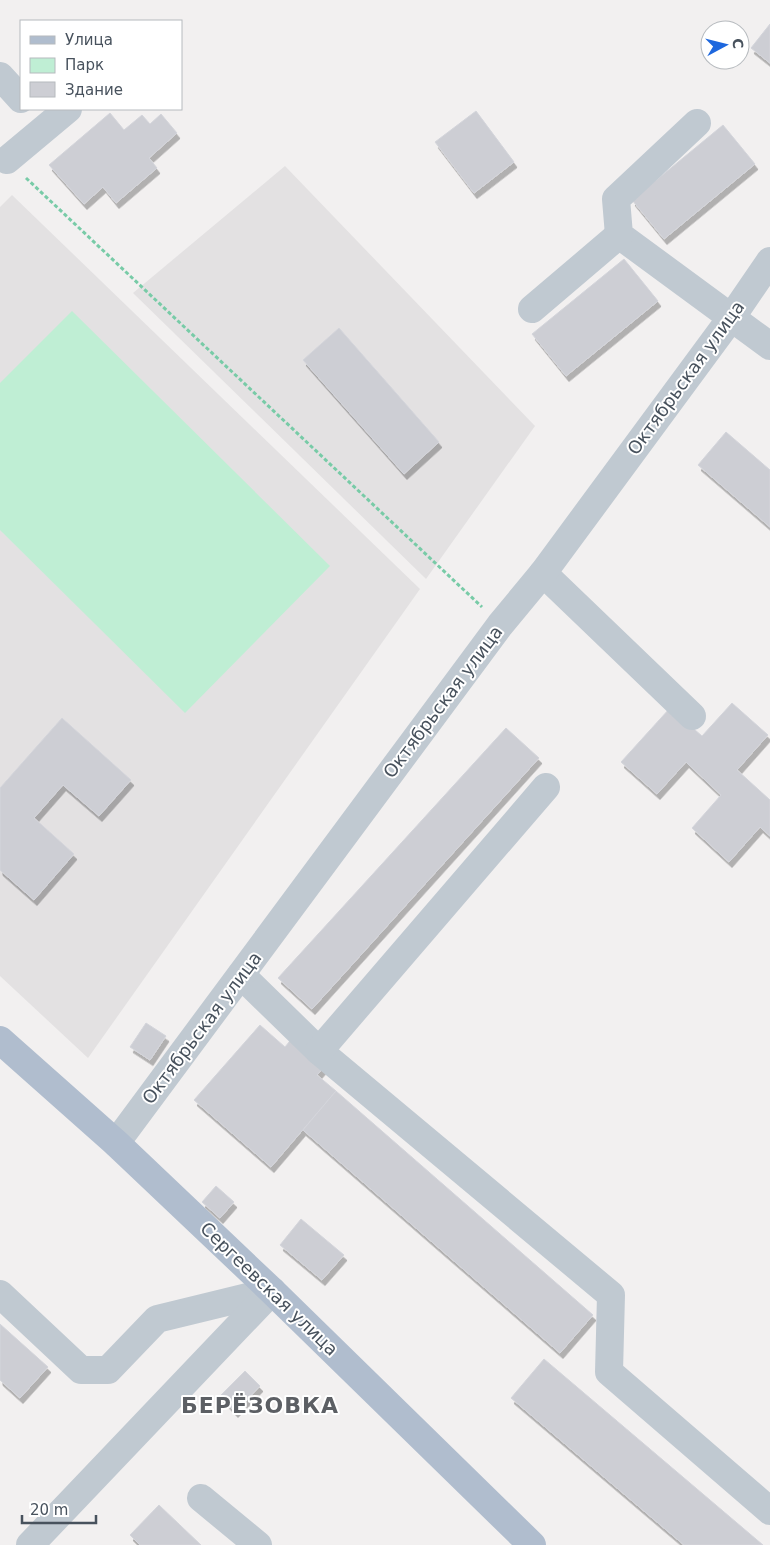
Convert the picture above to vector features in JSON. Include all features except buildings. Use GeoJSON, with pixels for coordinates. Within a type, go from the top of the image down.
{"type":"FeatureCollection","features":[{"type":"Feature","properties":{"kind":"main road","name":"Сергеевская улица"},"geometry":{"type":"LineString","coordinates":[[0,1040],[116,1143],[272,1291],[532,1545]]}},
{"type":"Feature","properties":{"kind":"street"},"geometry":{"type":"LineString","coordinates":[[0,76],[20,98]]}},
{"type":"Feature","properties":{"kind":"street"},"geometry":{"type":"LineString","coordinates":[[7,160],[38,117],[64,110]]}},
{"type":"Feature","properties":{"kind":"street"},"geometry":{"type":"LineString","coordinates":[[697,123],[616,199],[619,235],[770,346]]}},
{"type":"Feature","properties":{"kind":"street"},"geometry":{"type":"LineString","coordinates":[[532,309],[619,235]]}},
{"type":"Feature","properties":{"kind":"street","name":"Октябрьская улица"},"geometry":{"type":"LineString","coordinates":[[116,1143],[500,625],[543,573],[731,318],[770,260]]}},
{"type":"Feature","properties":{"kind":"street"},"geometry":{"type":"LineString","coordinates":[[543,573],[692,716]]}},
{"type":"Feature","properties":{"kind":"street"},"geometry":{"type":"LineString","coordinates":[[319,1051],[546,787]]}},
{"type":"Feature","properties":{"kind":"street"},"geometry":{"type":"LineString","coordinates":[[241,975],[319,1051],[611,1295],[609,1372],[770,1511]]}},
{"type":"Feature","properties":{"kind":"street"},"geometry":{"type":"LineString","coordinates":[[0,1294],[81,1370],[108,1370],[157,1319],[272,1291]]}},
{"type":"Feature","properties":{"kind":"street"},"geometry":{"type":"LineString","coordinates":[[30,1545],[272,1291]]}},
{"type":"Feature","properties":{"kind":"street"},"geometry":{"type":"LineString","coordinates":[[201,1498],[258,1545]]}},
{"type":"Feature","properties":{"kind":"path"},"geometry":{"type":"LineString","coordinates":[[7,160],[500,625]]}},
{"type":"Feature","properties":{"kind":"shaded area"},"geometry":{"type":"Polygon","coordinates":[[[285,166],[535,426],[426,579],[133,293],[285,166]]]}},
{"type":"Feature","properties":{"kind":"shaded area"},"geometry":{"type":"Polygon","coordinates":[[[12,195],[420,589],[88,1058],[0,976],[0,207],[12,195]]]}},
{"type":"Feature","properties":{"kind":"green space"},"geometry":{"type":"Polygon","coordinates":[[[72,311],[330,566],[185,713],[0,530],[0,383],[72,311]]]}},
{"type":"Feature","properties":{"kind":"district","name":"БЕРЁЗОВКА"},"geometry":{"type":"Point","coordinates":[260,1405]}}]}
